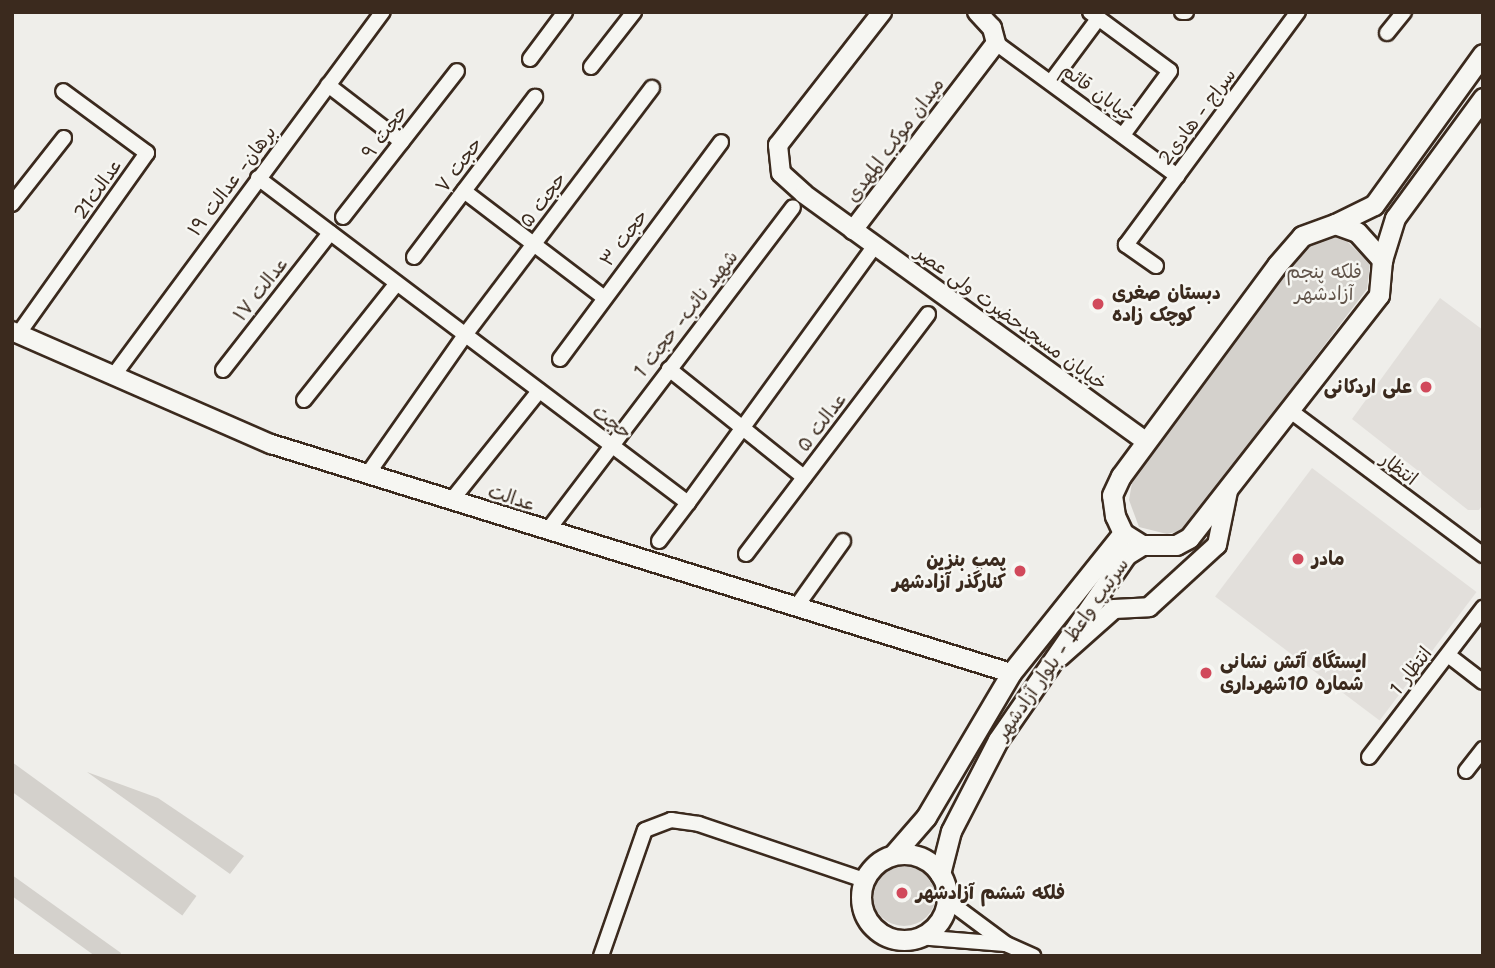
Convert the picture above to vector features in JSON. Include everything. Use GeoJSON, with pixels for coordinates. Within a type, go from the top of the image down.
{"type":"FeatureCollection","features":[{"type":"Feature","properties":{"kind":"main road"},"geometry":{"type":"LineString","coordinates":[[1483,54],[1374,205],[1302,236],[1144,440],[1112,495],[1123,533],[1142,545],[1176,545],[1189,538],[1228,491],[1292,412],[1379,295],[1382,260],[1395,218],[1483,98]]}},
{"type":"Feature","properties":{"kind":"main road"},"geometry":{"type":"LineString","coordinates":[[1335,224],[1357,232],[1382,260]]}},
{"type":"Feature","properties":{"kind":"main road","name":"سرتیپ واعظ - بلوار آزادشهر"},"geometry":{"type":"LineString","coordinates":[[893,855],[926,817],[1011,673],[1123,533]]}},
{"type":"Feature","properties":{"kind":"main road","name":"سرتیپ واعظ - بلوار آزادشهر"},"geometry":{"type":"LineString","coordinates":[[940,874],[951,831],[998,740],[1039,676],[1126,555],[1142,545]]}},
{"type":"Feature","properties":{"kind":"main road"},"geometry":{"type":"LineString","coordinates":[[926,817],[927,835],[945,838],[951,831]]}},
{"type":"Feature","properties":{"kind":"main road"},"geometry":{"type":"LineString","coordinates":[[893,855],[920,857],[940,874],[947,900],[938,923],[918,937],[890,938],[868,921],[860,894],[871,869],[893,855]]}},
{"type":"Feature","properties":{"kind":"street","name":"برهان- عدالت ۱۹"},"geometry":{"type":"LineString","coordinates":[[114,375],[383,12]]}},
{"type":"Feature","properties":{"kind":"street"},"geometry":{"type":"LineString","coordinates":[[530,59],[565,12]]}},
{"type":"Feature","properties":{"kind":"street"},"geometry":{"type":"LineString","coordinates":[[591,67],[634,12]]}},
{"type":"Feature","properties":{"kind":"street","name":"میدان موکب المهدی"},"geometry":{"type":"LineString","coordinates":[[882,12],[778,145],[781,173],[853,230],[996,43]]}},
{"type":"Feature","properties":{"kind":"street"},"geometry":{"type":"LineString","coordinates":[[977,12],[992,28],[996,43]]}},
{"type":"Feature","properties":{"kind":"street","name":"سراج - هادی2"},"geometry":{"type":"LineString","coordinates":[[1156,266],[1126,245],[1298,12]]}},
{"type":"Feature","properties":{"kind":"street"},"geometry":{"type":"LineString","coordinates":[[1387,33],[1404,12]]}},
{"type":"Feature","properties":{"kind":"street"},"geometry":{"type":"LineString","coordinates":[[1051,82],[1094,16],[1170,71],[1123,135]]}},
{"type":"Feature","properties":{"kind":"street","name":"خیابان قائم"},"geometry":{"type":"LineString","coordinates":[[996,43],[1177,176]]}},
{"type":"Feature","properties":{"kind":"street","name":"حجت ۹"},"geometry":{"type":"LineString","coordinates":[[343,217],[457,71]]}},
{"type":"Feature","properties":{"kind":"street"},"geometry":{"type":"LineString","coordinates":[[328,85],[401,142]]}},
{"type":"Feature","properties":{"kind":"street","name":"حجت ۵"},"geometry":{"type":"LineString","coordinates":[[367,475],[465,335],[652,88]]}},
{"type":"Feature","properties":{"kind":"street","name":"21عدالت"},"geometry":{"type":"LineString","coordinates":[[16,332],[147,153],[63,91]]}},
{"type":"Feature","properties":{"kind":"street","name":"حجت ۷"},"geometry":{"type":"LineString","coordinates":[[414,257],[536,97]]}},
{"type":"Feature","properties":{"kind":"street"},"geometry":{"type":"LineString","coordinates":[[13,202],[64,138]]}},
{"type":"Feature","properties":{"kind":"street","name":"حجت ۳"},"geometry":{"type":"LineString","coordinates":[[560,359],[603,297],[721,142]]}},
{"type":"Feature","properties":{"kind":"street","name":"حجت"},"geometry":{"type":"LineString","coordinates":[[258,178],[688,503]]}},
{"type":"Feature","properties":{"kind":"street"},"geometry":{"type":"LineString","coordinates":[[464,191],[603,297]]}},
{"type":"Feature","properties":{"kind":"street","name":"شهید نائب- حجت 1"},"geometry":{"type":"LineString","coordinates":[[548,530],[793,207]]}},
{"type":"Feature","properties":{"kind":"street","name":"خیابان مسجدحضرت ولی عصر"},"geometry":{"type":"LineString","coordinates":[[853,230],[1144,440]]}},
{"type":"Feature","properties":{"kind":"street","name":"عدالت ۱۷"},"geometry":{"type":"LineString","coordinates":[[223,370],[330,233]]}},
{"type":"Feature","properties":{"kind":"street"},"geometry":{"type":"LineString","coordinates":[[659,541],[875,246]]}},
{"type":"Feature","properties":{"kind":"street"},"geometry":{"type":"LineString","coordinates":[[304,400],[397,283]]}},
{"type":"Feature","properties":{"kind":"street","name":"عدالت ۵"},"geometry":{"type":"LineString","coordinates":[[746,554],[928,314]]}},
{"type":"Feature","properties":{"kind":"street","name":"عدالت"},"geometry":{"type":"LineString","coordinates":[[16,332],[271,444],[1011,673]]}},
{"type":"Feature","properties":{"kind":"street"},"geometry":{"type":"LineString","coordinates":[[669,369],[743,425],[804,477]]}},
{"type":"Feature","properties":{"kind":"street"},"geometry":{"type":"LineString","coordinates":[[451,501],[539,391]]}},
{"type":"Feature","properties":{"kind":"street","name":"انتظار"},"geometry":{"type":"LineString","coordinates":[[1292,412],[1481,552]]}},
{"type":"Feature","properties":{"kind":"street"},"geometry":{"type":"LineString","coordinates":[[1039,676],[1114,609],[1149,607],[1217,545],[1228,491]]}},
{"type":"Feature","properties":{"kind":"street"},"geometry":{"type":"LineString","coordinates":[[796,607],[843,541]]}},
{"type":"Feature","properties":{"kind":"street","name":"انتظار 1"},"geometry":{"type":"LineString","coordinates":[[1368,757],[1483,608]]}},
{"type":"Feature","properties":{"kind":"street"},"geometry":{"type":"LineString","coordinates":[[1448,655],[1483,682]]}},
{"type":"Feature","properties":{"kind":"street"},"geometry":{"type":"LineString","coordinates":[[1466,771],[1483,749]]}},
{"type":"Feature","properties":{"kind":"street"},"geometry":{"type":"LineString","coordinates":[[601,956],[645,830],[671,820],[711,827],[864,880]]}},
{"type":"Feature","properties":{"kind":"street"},"geometry":{"type":"LineString","coordinates":[[947,900],[1006,944],[1033,956]]}},
{"type":"Feature","properties":{"kind":"street"},"geometry":{"type":"LineString","coordinates":[[918,937],[1006,944]]}},
{"type":"Feature","properties":{"kind":"shaded area"},"geometry":{"type":"Polygon","coordinates":[[[1440,298],[1483,330],[1483,504],[1479,510],[1468,510],[1352,419],[1440,298]]]}},
{"type":"Feature","properties":{"kind":"shaded area"},"geometry":{"type":"Polygon","coordinates":[[[1312,468],[1477,592],[1380,721],[1215,597],[1312,468]]]}},
{"type":"Feature","properties":{"kind":"green space","name":"فلکه پنجم آزادشهر"},"geometry":{"type":"Polygon","coordinates":[[[1335,230],[1370,263],[1367,289],[1184,530],[1167,534],[1139,527],[1129,500],[1133,477],[1315,232],[1335,230]]]}},
{"type":"Feature","properties":{"kind":"green space"},"geometry":{"type":"Polygon","coordinates":[[[12,762],[196,896],[182,915],[12,792],[12,762]]]}},
{"type":"Feature","properties":{"kind":"green space"},"geometry":{"type":"Polygon","coordinates":[[[87,772],[158,798],[244,856],[230,874],[87,772]]]}},
{"type":"Feature","properties":{"kind":"green space"},"geometry":{"type":"Polygon","coordinates":[[[904,862],[922,868],[930,876],[936,894],[930,912],[922,920],[904,926],[886,920],[878,912],[872,894],[878,876],[886,868],[904,862]]]}},
{"type":"Feature","properties":{"kind":"green space"},"geometry":{"type":"Polygon","coordinates":[[[12,875],[121,953],[120,956],[95,956],[12,896],[12,875]]]}},
{"type":"Feature","properties":{"kind":"place","name":"دبستان صغری کوچک زاده"},"geometry":{"type":"Point","coordinates":[1098,304]}},
{"type":"Feature","properties":{"kind":"place","name":"علی اردکانی"},"geometry":{"type":"Point","coordinates":[1426,387]}},
{"type":"Feature","properties":{"kind":"place","name":"مادر"},"geometry":{"type":"Point","coordinates":[1298,559]}},
{"type":"Feature","properties":{"kind":"place","name":"پمپ بنزین کنارگذر آزادشهر"},"geometry":{"type":"Point","coordinates":[1020,571]}},
{"type":"Feature","properties":{"kind":"place","name":"ایستگاه آتش نشانی شماره 10شهرداری"},"geometry":{"type":"Point","coordinates":[1206,673]}},
{"type":"Feature","properties":{"kind":"place","name":"فلکه ششم آزادشهر"},"geometry":{"type":"Point","coordinates":[902,893]}}]}
